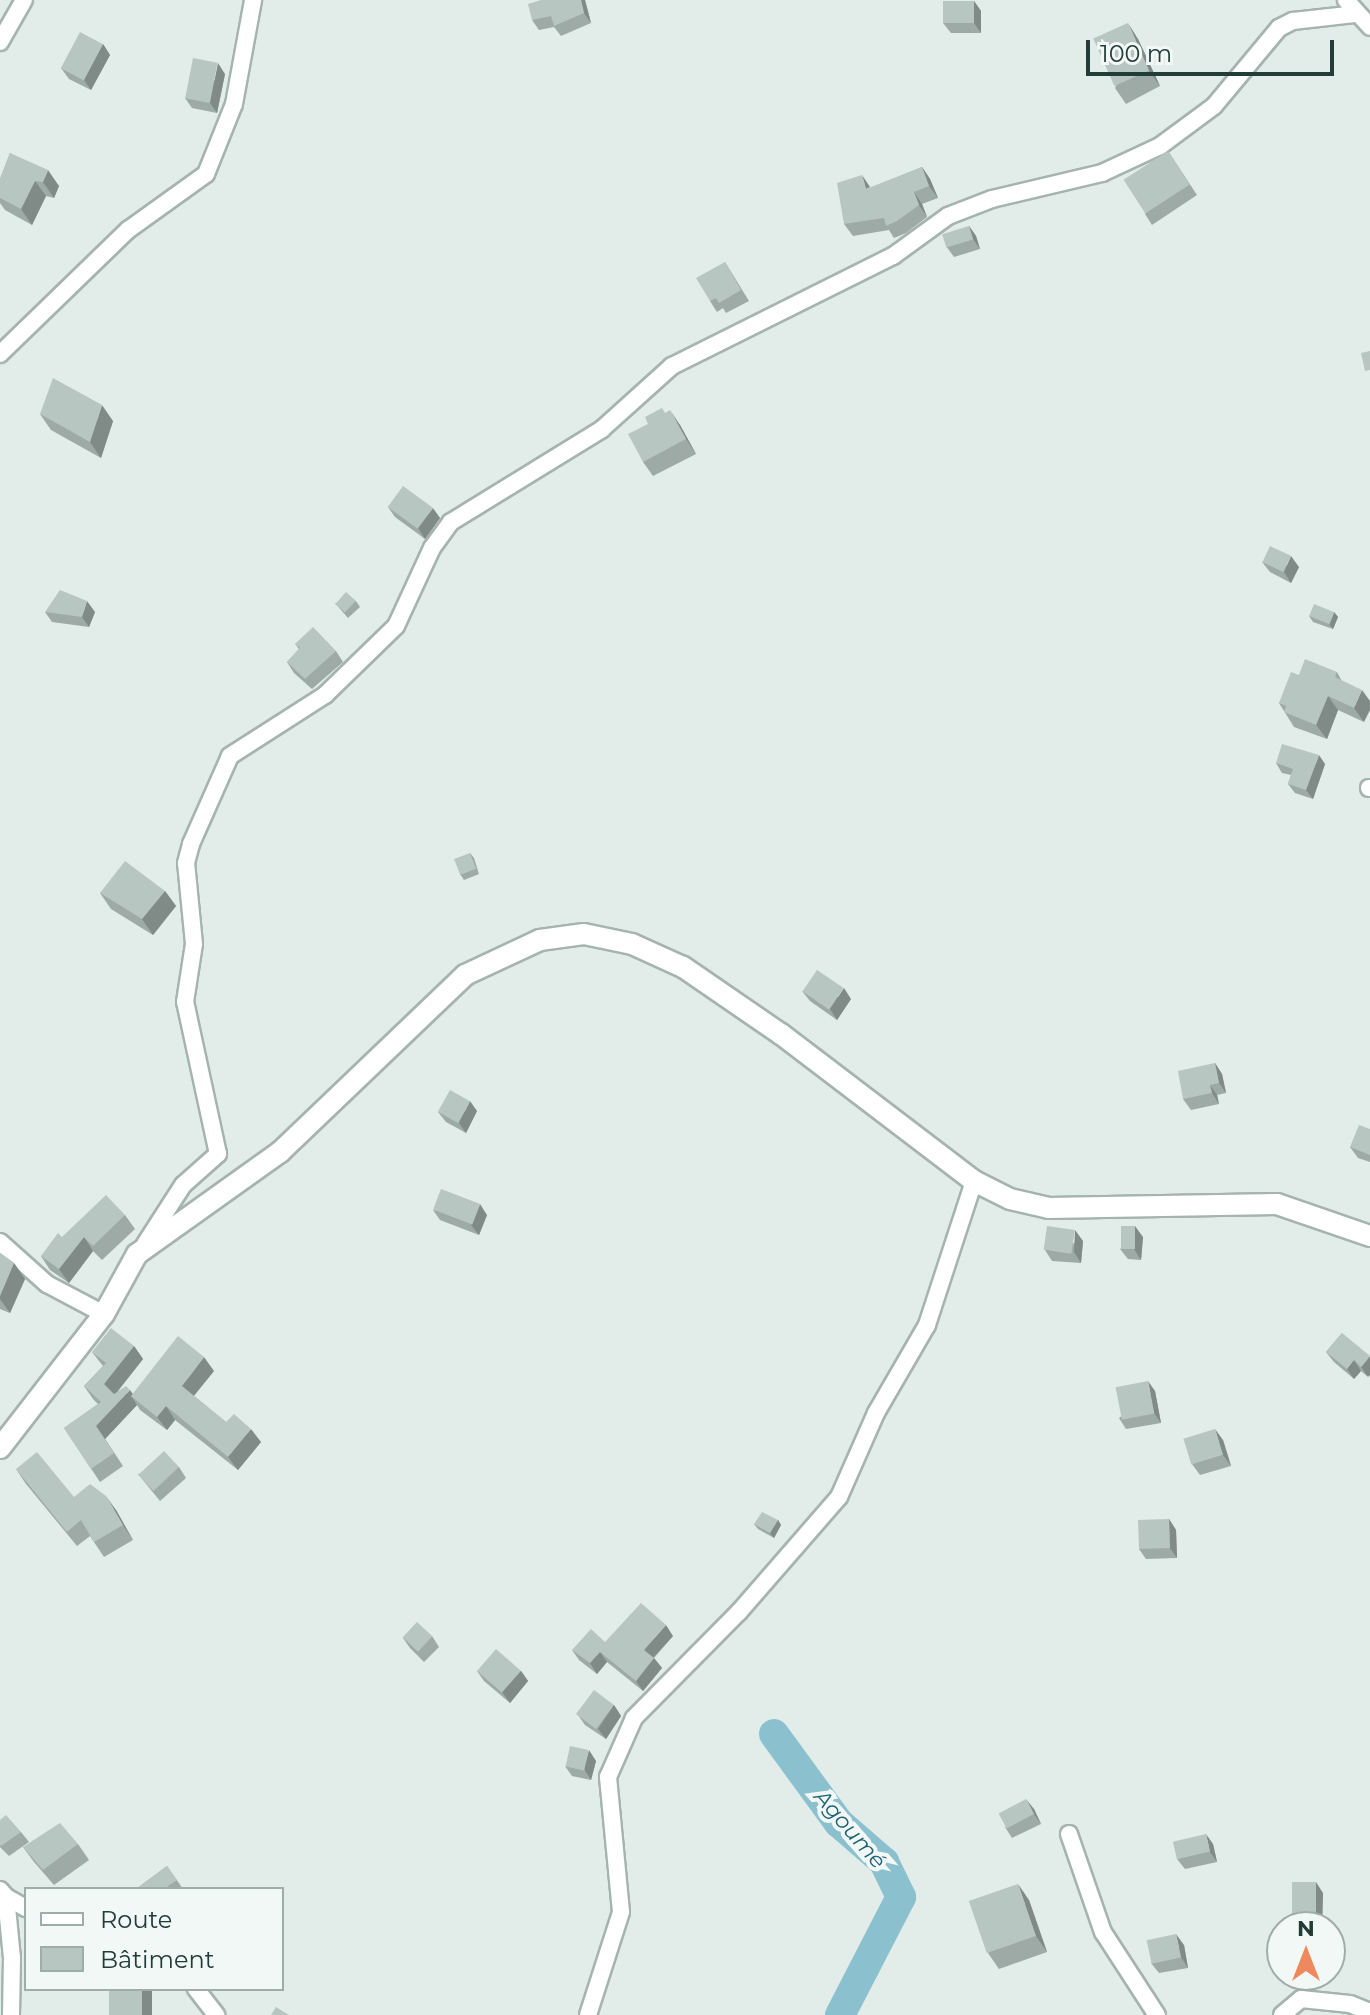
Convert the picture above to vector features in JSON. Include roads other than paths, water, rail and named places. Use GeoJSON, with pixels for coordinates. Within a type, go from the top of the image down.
{"type":"FeatureCollection","features":[{"type":"Feature","properties":{"kind":"street"},"geometry":{"type":"LineString","coordinates":[[0,42],[24,0]]}},
{"type":"Feature","properties":{"kind":"street"},"geometry":{"type":"LineString","coordinates":[[0,354],[128,230],[206,174],[234,104],[253,0]]}},
{"type":"Feature","properties":{"kind":"street"},"geometry":{"type":"LineString","coordinates":[[0,1448],[104,1314],[137,1254],[183,1185],[218,1154],[185,1002],[194,944],[186,863],[191,844],[230,756],[325,695],[396,626],[432,548],[451,522],[602,429],[672,366],[893,256],[948,216],[992,199],[1102,173],[1160,146],[1214,106],[1279,28],[1293,21],[1350,7],[1370,27]]}},
{"type":"Feature","properties":{"kind":"street"},"geometry":{"type":"LineString","coordinates":[[137,1254],[280,1152],[465,975],[540,940],[584,934],[632,944],[683,967],[781,1034],[974,1181],[1010,1199],[1048,1208],[1277,1204],[1370,1236]]}},
{"type":"Feature","properties":{"kind":"street"},"geometry":{"type":"LineString","coordinates":[[588,2015],[621,1912],[608,1777],[634,1718],[739,1612],[839,1497],[876,1413],[927,1325],[974,1181]]}},
{"type":"Feature","properties":{"kind":"street"},"geometry":{"type":"LineString","coordinates":[[0,1242],[47,1284],[104,1314]]}},
{"type":"Feature","properties":{"kind":"street"},"geometry":{"type":"LineString","coordinates":[[1069,1834],[1103,1932],[1157,2015]]}},
{"type":"Feature","properties":{"kind":"street"},"geometry":{"type":"LineString","coordinates":[[3,1893],[24,1907]]}},
{"type":"Feature","properties":{"kind":"street"},"geometry":{"type":"LineString","coordinates":[[3,1893],[11,2015]]}},
{"type":"Feature","properties":{"kind":"street"},"geometry":{"type":"LineString","coordinates":[[198,1991],[216,2015]]}},
{"type":"Feature","properties":{"kind":"street"},"geometry":{"type":"LineString","coordinates":[[1282,2015],[1301,1999],[1370,2012]]}},
{"type":"Feature","properties":{"kind":"waterway","name":"Agoumé"},"geometry":{"type":"LineString","coordinates":[[774,1734],[839,1823],[884,1862],[901,1897],[840,2015]]}}]}
